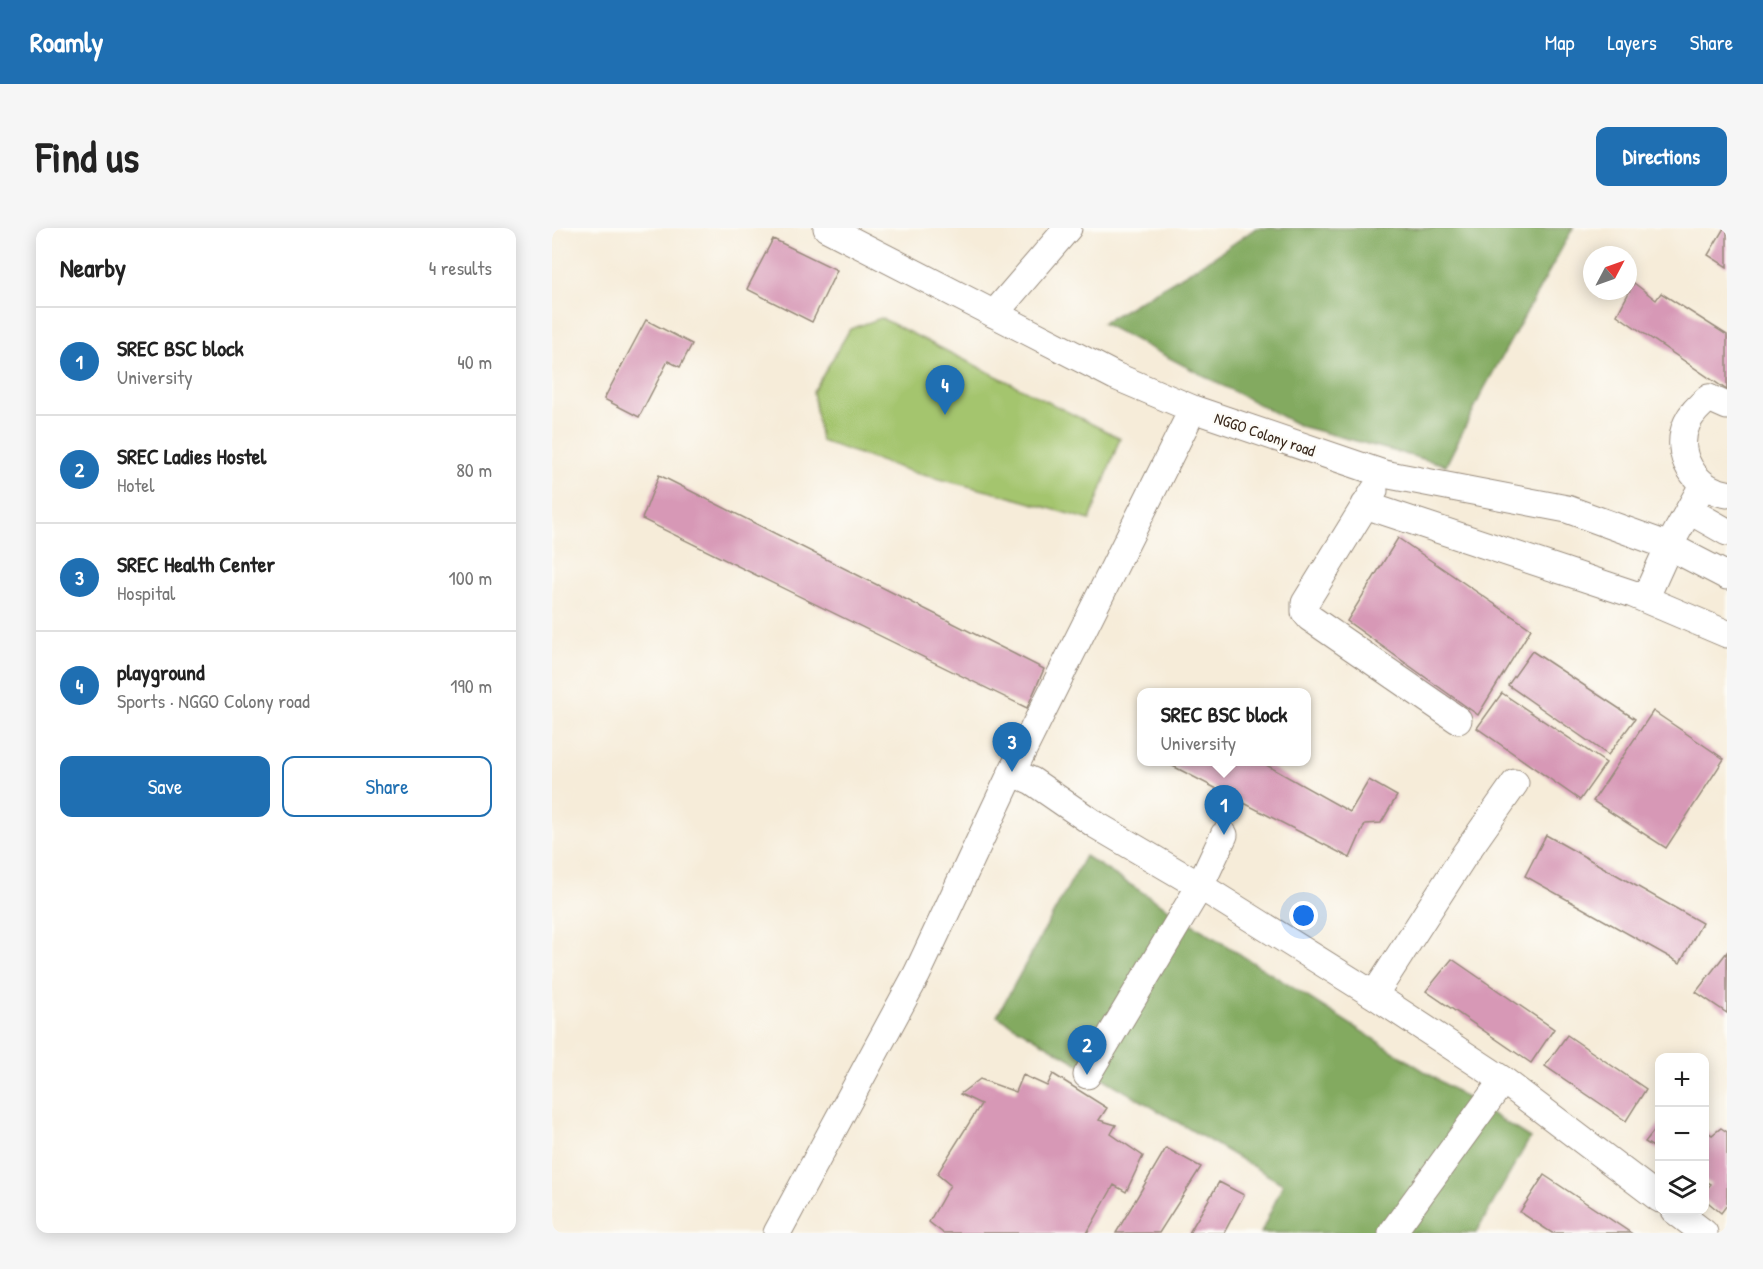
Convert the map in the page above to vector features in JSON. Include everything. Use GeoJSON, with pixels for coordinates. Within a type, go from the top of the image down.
{"type":"FeatureCollection","features":[{"type":"Feature","properties":{"kind":"street","name":"NGGO Colony road"},"geometry":{"type":"LineString","coordinates":[[827,228],[1115,376],[1193,409],[1384,474],[1567,509],[1670,546],[1727,576]]}},
{"type":"Feature","properties":{"kind":"street"},"geometry":{"type":"LineString","coordinates":[[994,314],[1068,228]]}},
{"type":"Feature","properties":{"kind":"street"},"geometry":{"type":"LineString","coordinates":[[1646,599],[1670,546],[1690,511],[1715,490],[1691,473],[1684,457],[1683,440],[1687,423],[1696,409],[1709,398],[1727,406]]}},
{"type":"Feature","properties":{"kind":"street"},"geometry":{"type":"LineString","coordinates":[[777,1233],[917,974],[1012,772],[1193,409]]}},
{"type":"Feature","properties":{"kind":"street"},"geometry":{"type":"LineString","coordinates":[[1384,474],[1305,603],[1305,612],[1458,720]]}},
{"type":"Feature","properties":{"kind":"street"},"geometry":{"type":"LineString","coordinates":[[1365,505],[1646,599],[1727,634]]}},
{"type":"Feature","properties":{"kind":"street"},"geometry":{"type":"LineString","coordinates":[[1690,511],[1727,532]]}},
{"type":"Feature","properties":{"kind":"street"},"geometry":{"type":"LineString","coordinates":[[1012,772],[1032,781],[1096,825],[1200,886],[1374,995],[1503,1080],[1655,1196]]}},
{"type":"Feature","properties":{"kind":"street"},"geometry":{"type":"LineString","coordinates":[[1374,995],[1465,854],[1515,783]]}},
{"type":"Feature","properties":{"kind":"street"},"geometry":{"type":"LineString","coordinates":[[1087,1075],[1200,886],[1224,835]]}},
{"type":"Feature","properties":{"kind":"street"},"geometry":{"type":"LineString","coordinates":[[1392,1233],[1503,1080]]}},
{"type":"Feature","properties":{"kind":"street"},"geometry":{"type":"LineString","coordinates":[[1681,1215],[1704,1233]]}},
{"type":"Feature","properties":{"kind":"green space"},"geometry":{"type":"Polygon","coordinates":[[[1256,228],[1573,228],[1484,389],[1446,465],[1300,426],[1102,323],[1214,257],[1256,228]]]}},
{"type":"Feature","properties":{"kind":"green space"},"geometry":{"type":"Polygon","coordinates":[[[881,318],[1120,438],[1090,520],[915,473],[821,441],[813,392],[850,329],[881,318]]]}},
{"type":"Feature","properties":{"kind":"green space"},"geometry":{"type":"Polygon","coordinates":[[[1085,856],[1530,1138],[1476,1233],[1261,1233],[1283,1184],[997,1016],[1085,856]]]}},
{"type":"Feature","properties":{"kind":"building"},"geometry":{"type":"Polygon","coordinates":[[[1724,228],[1727,228],[1727,267],[1708,255],[1724,228]]]}},
{"type":"Feature","properties":{"kind":"building"},"geometry":{"type":"Polygon","coordinates":[[[773,239],[837,270],[812,322],[747,289],[773,239]]]}},
{"type":"Feature","properties":{"kind":"building"},"geometry":{"type":"Polygon","coordinates":[[[1637,285],[1656,300],[1661,293],[1727,335],[1727,390],[1617,315],[1625,300],[1637,300],[1637,285]]]}},
{"type":"Feature","properties":{"kind":"building"},"geometry":{"type":"Polygon","coordinates":[[[646,320],[692,344],[680,367],[668,361],[639,417],[604,399],[646,320]]]}},
{"type":"Feature","properties":{"kind":"building"},"geometry":{"type":"Polygon","coordinates":[[[659,475],[1044,669],[1027,708],[642,519],[659,475]]]}},
{"type":"Feature","properties":{"kind":"building"},"geometry":{"type":"Polygon","coordinates":[[[1398,538],[1531,629],[1478,715],[1347,621],[1398,538]]]}},
{"type":"Feature","properties":{"kind":"building"},"geometry":{"type":"Polygon","coordinates":[[[1532,651],[1635,719],[1608,755],[1508,685],[1532,651]]]}},
{"type":"Feature","properties":{"kind":"building"},"geometry":{"type":"Polygon","coordinates":[[[1502,693],[1606,763],[1580,800],[1477,728],[1502,693]]]}},
{"type":"Feature","properties":{"kind":"building"},"geometry":{"type":"Polygon","coordinates":[[[1653,711],[1724,759],[1666,848],[1593,801],[1653,711]]]}},
{"type":"Feature","properties":{"kind":"building"},"geometry":{"type":"Polygon","coordinates":[[[1173,766],[1268,766],[1350,812],[1369,780],[1397,796],[1381,823],[1365,824],[1350,858],[1173,766]]]}},
{"type":"Feature","properties":{"kind":"building"},"geometry":{"type":"Polygon","coordinates":[[[1546,835],[1702,923],[1680,963],[1525,876],[1546,835]]]}},
{"type":"Feature","properties":{"kind":"building"},"geometry":{"type":"Polygon","coordinates":[[[1727,952],[1727,1013],[1696,992],[1727,952]]]}},
{"type":"Feature","properties":{"kind":"building"},"geometry":{"type":"Polygon","coordinates":[[[1452,959],[1554,1029],[1531,1063],[1426,991],[1452,959]]]}},
{"type":"Feature","properties":{"kind":"building"},"geometry":{"type":"Polygon","coordinates":[[[1567,1035],[1646,1089],[1626,1121],[1545,1066],[1567,1035]]]}},
{"type":"Feature","properties":{"kind":"building"},"geometry":{"type":"Polygon","coordinates":[[[1053,1074],[1107,1108],[1099,1120],[1116,1125],[1111,1134],[1143,1156],[1126,1192],[1114,1185],[1087,1233],[943,1233],[929,1222],[950,1185],[937,1174],[981,1104],[960,1094],[980,1079],[1016,1092],[1023,1075],[1047,1086],[1053,1074]]]}},
{"type":"Feature","properties":{"kind":"building"},"geometry":{"type":"Polygon","coordinates":[[[1721,1128],[1727,1132],[1727,1205],[1721,1213],[1709,1203],[1711,1184],[1709,1183],[1709,1133],[1712,1135],[1721,1128]]]}},
{"type":"Feature","properties":{"kind":"building"},"geometry":{"type":"Polygon","coordinates":[[[1655,1129],[1655,1148],[1645,1142],[1655,1129]]]}},
{"type":"Feature","properties":{"kind":"building"},"geometry":{"type":"Polygon","coordinates":[[[1166,1148],[1201,1167],[1159,1233],[1116,1233],[1166,1148]]]}},
{"type":"Feature","properties":{"kind":"building"},"geometry":{"type":"Polygon","coordinates":[[[1544,1175],[1631,1233],[1552,1233],[1520,1212],[1544,1175]]]}},
{"type":"Feature","properties":{"kind":"building"},"geometry":{"type":"Polygon","coordinates":[[[1219,1182],[1244,1195],[1224,1233],[1189,1233],[1219,1182]]]}},
{"type":"Feature","properties":{"kind":"place","name":"playground"},"geometry":{"type":"Point","coordinates":[945,415]}},
{"type":"Feature","properties":{"kind":"place","name":"SREC Health Center"},"geometry":{"type":"Point","coordinates":[1012,772]}},
{"type":"Feature","properties":{"kind":"place","name":"SREC BSC block"},"geometry":{"type":"Point","coordinates":[1224,835]}},
{"type":"Feature","properties":{"kind":"place","name":"SREC Ladies Hostel"},"geometry":{"type":"Point","coordinates":[1087,1075]}}]}
